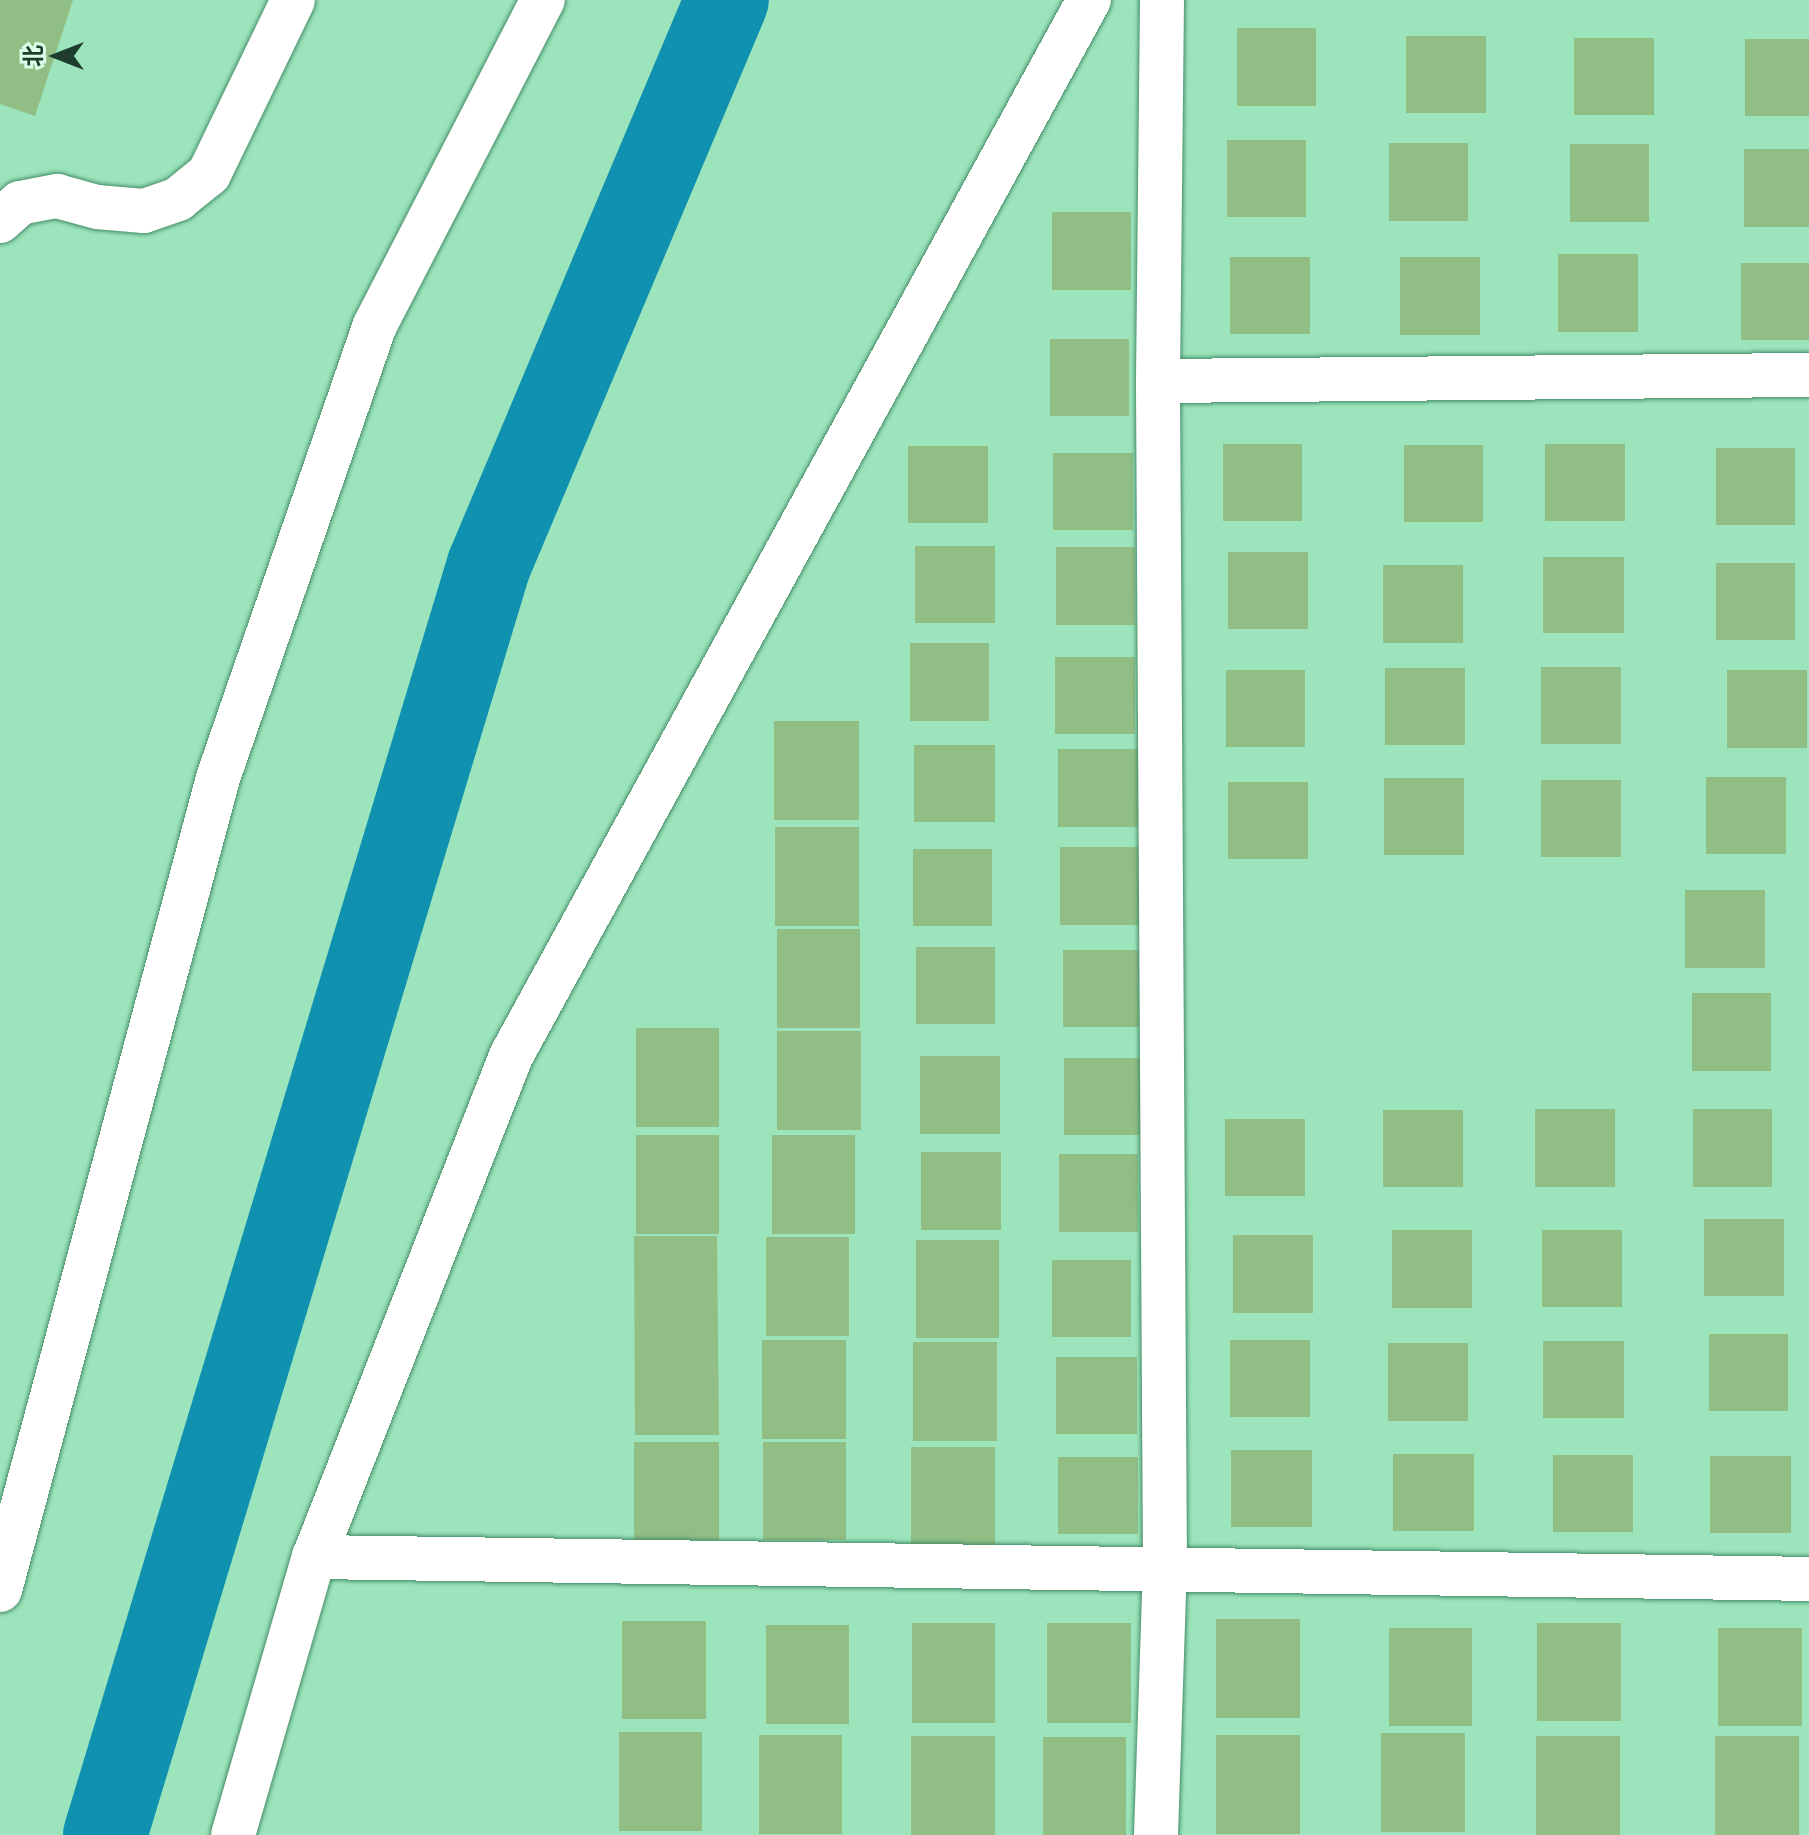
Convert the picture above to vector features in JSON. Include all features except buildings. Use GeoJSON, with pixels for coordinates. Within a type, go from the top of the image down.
{"type":"FeatureCollection","features":[{"type":"Feature","properties":{"kind":"street"},"geometry":{"type":"LineString","coordinates":[[0,221],[20,203],[57,196],[97,207],[144,211],[178,199],[209,174],[293,0]]}},
{"type":"Feature","properties":{"kind":"street"},"geometry":{"type":"LineString","coordinates":[[0,1590],[218,778],[375,325],[543,0]]}},
{"type":"Feature","properties":{"kind":"street"},"geometry":{"type":"LineString","coordinates":[[233,1835],[314,1557],[511,1056],[1089,0]]}},
{"type":"Feature","properties":{"kind":"street"},"geometry":{"type":"LineString","coordinates":[[1156,1835],[1165,1568],[1158,381],[1162,0]]}},
{"type":"Feature","properties":{"kind":"street"},"geometry":{"type":"LineString","coordinates":[[1158,381],[1809,375]]}},
{"type":"Feature","properties":{"kind":"street"},"geometry":{"type":"LineString","coordinates":[[314,1557],[1809,1579]]}},
{"type":"Feature","properties":{"kind":"waterway"},"geometry":{"type":"LineString","coordinates":[[105,1835],[489,565],[727,0]]}}]}
